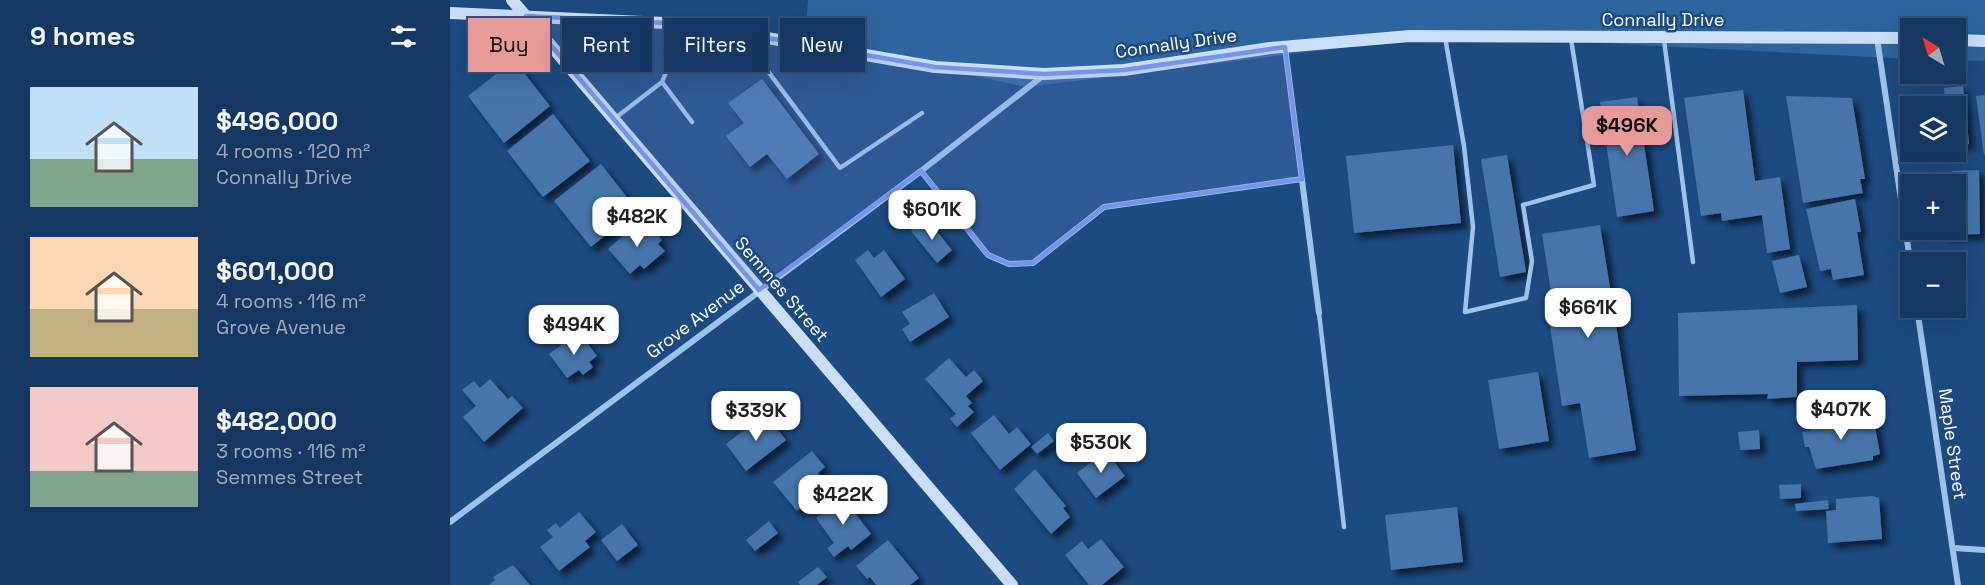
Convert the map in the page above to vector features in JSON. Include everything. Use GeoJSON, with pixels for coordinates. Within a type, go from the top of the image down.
{"type":"FeatureCollection","features":[{"type":"Feature","properties":{"kind":"street","name":"Semmes Street"},"geometry":{"type":"LineString","coordinates":[[512,0],[1012,585]]}},
{"type":"Feature","properties":{"kind":"street","name":"Connally Drive"},"geometry":{"type":"LineString","coordinates":[[450,13],[664,23]]}},
{"type":"Feature","properties":{"kind":"street","name":"Connally Drive"},"geometry":{"type":"LineString","coordinates":[[768,39],[935,67],[1044,74],[1124,70],[1285,47],[1410,36],[1900,38]]}},
{"type":"Feature","properties":{"kind":"street"},"geometry":{"type":"LineString","coordinates":[[1877,37],[1909,252]]}},
{"type":"Feature","properties":{"kind":"street"},"geometry":{"type":"LineString","coordinates":[[1966,40],[1985,41]]}},
{"type":"Feature","properties":{"kind":"street"},"geometry":{"type":"LineString","coordinates":[[1285,47],[1319,313]]}},
{"type":"Feature","properties":{"kind":"street","name":"Grove Avenue"},"geometry":{"type":"LineString","coordinates":[[450,522],[921,171],[1044,74]]}},
{"type":"Feature","properties":{"kind":"street"},"geometry":{"type":"LineString","coordinates":[[921,171],[988,255],[1009,264],[1033,263],[1104,207],[1302,179]]}},
{"type":"Feature","properties":{"kind":"street","name":"Maple Street"},"geometry":{"type":"LineString","coordinates":[[1918,318],[1958,585]]}},
{"type":"Feature","properties":{"kind":"street"},"geometry":{"type":"LineString","coordinates":[[1953,548],[1985,550]]}},
{"type":"Feature","properties":{"kind":"lane"},"geometry":{"type":"LineString","coordinates":[[1445,37],[1464,146],[1473,227],[1465,312],[1526,298],[1532,261],[1523,205],[1594,185],[1571,37]]}},
{"type":"Feature","properties":{"kind":"lane"},"geometry":{"type":"LineString","coordinates":[[1664,37],[1693,262]]}},
{"type":"Feature","properties":{"kind":"lane"},"geometry":{"type":"LineString","coordinates":[[614,119],[662,82],[666,72]]}},
{"type":"Feature","properties":{"kind":"lane"},"geometry":{"type":"LineString","coordinates":[[768,72],[840,168],[922,113]]}},
{"type":"Feature","properties":{"kind":"lane"},"geometry":{"type":"LineString","coordinates":[[662,82],[692,122]]}},
{"type":"Feature","properties":{"kind":"lane"},"geometry":{"type":"LineString","coordinates":[[1319,313],[1344,527]]}},
{"type":"Feature","properties":{"kind":"highlighted area"},"geometry":{"type":"Polygon","coordinates":[[[526,16],[686,24],[935,67],[1044,74],[1124,70],[1285,47],[1302,179],[1104,207],[1033,263],[1009,264],[988,255],[921,171],[759,290],[526,16]]]}},
{"type":"Feature","properties":{"kind":"shaded area"},"geometry":{"type":"Polygon","coordinates":[[[808,0],[1985,0],[1985,61],[1966,60],[1966,18],[1900,18],[1900,58],[1446,35],[1026,87],[865,52],[865,18],[807,18],[808,0]]]}},
{"type":"Feature","properties":{"kind":"building"},"geometry":{"type":"Polygon","coordinates":[[[499,72],[523,72],[550,106],[504,143],[468,96],[499,72]]]}},
{"type":"Feature","properties":{"kind":"building"},"geometry":{"type":"Polygon","coordinates":[[[762,79],[819,154],[787,179],[767,154],[750,167],[726,136],[744,123],[728,103],[762,79]]]}},
{"type":"Feature","properties":{"kind":"building"},"geometry":{"type":"Polygon","coordinates":[[[1963,86],[1964,96],[1944,96],[1944,88],[1963,86]]]}},
{"type":"Feature","properties":{"kind":"building"},"geometry":{"type":"Polygon","coordinates":[[[1743,90],[1755,181],[1780,177],[1790,249],[1767,253],[1762,215],[1722,221],[1721,213],[1701,216],[1684,98],[1743,90]]]}},
{"type":"Feature","properties":{"kind":"building"},"geometry":{"type":"Polygon","coordinates":[[[1985,95],[1985,155],[1984,155],[1976,96],[1985,95]]]}},
{"type":"Feature","properties":{"kind":"building"},"geometry":{"type":"Polygon","coordinates":[[[1786,96],[1852,98],[1865,179],[1860,179],[1863,193],[1803,203],[1786,96]]]}},
{"type":"Feature","properties":{"kind":"building"},"geometry":{"type":"Polygon","coordinates":[[[1637,97],[1654,211],[1617,217],[1600,102],[1637,97]]]}},
{"type":"Feature","properties":{"kind":"building"},"geometry":{"type":"Polygon","coordinates":[[[553,114],[590,161],[543,197],[507,151],[553,114]]]}},
{"type":"Feature","properties":{"kind":"building"},"geometry":{"type":"Polygon","coordinates":[[[1966,115],[1969,144],[1966,144],[1966,115]]]}},
{"type":"Feature","properties":{"kind":"building"},"geometry":{"type":"Polygon","coordinates":[[[1453,145],[1461,223],[1354,233],[1346,156],[1453,145]]]}},
{"type":"Feature","properties":{"kind":"building"},"geometry":{"type":"Polygon","coordinates":[[[1507,155],[1526,272],[1500,277],[1481,159],[1507,155]]]}},
{"type":"Feature","properties":{"kind":"building"},"geometry":{"type":"Polygon","coordinates":[[[601,164],[637,210],[591,247],[554,201],[601,164]]]}},
{"type":"Feature","properties":{"kind":"building"},"geometry":{"type":"Polygon","coordinates":[[[1979,170],[1980,234],[1966,234],[1966,174],[1952,174],[1952,171],[1979,170]]]}},
{"type":"Feature","properties":{"kind":"building"},"geometry":{"type":"Polygon","coordinates":[[[1855,199],[1861,232],[1857,232],[1864,275],[1833,280],[1831,269],[1820,271],[1806,209],[1855,199]]]}},
{"type":"Feature","properties":{"kind":"building"},"geometry":{"type":"Polygon","coordinates":[[[927,219],[952,250],[937,263],[911,231],[927,219]]]}},
{"type":"Feature","properties":{"kind":"building"},"geometry":{"type":"Polygon","coordinates":[[[639,222],[645,230],[650,226],[662,240],[658,244],[665,251],[644,269],[640,265],[630,274],[608,249],[639,222]]]}},
{"type":"Feature","properties":{"kind":"building"},"geometry":{"type":"Polygon","coordinates":[[[1600,225],[1636,450],[1589,458],[1580,403],[1562,406],[1548,313],[1554,312],[1542,234],[1600,225]]]}},
{"type":"Feature","properties":{"kind":"building"},"geometry":{"type":"Polygon","coordinates":[[[868,250],[874,258],[884,250],[905,279],[881,297],[855,260],[868,250]]]}},
{"type":"Feature","properties":{"kind":"building"},"geometry":{"type":"Polygon","coordinates":[[[1799,255],[1807,287],[1780,293],[1772,261],[1799,255]]]}},
{"type":"Feature","properties":{"kind":"building"},"geometry":{"type":"Polygon","coordinates":[[[934,293],[949,317],[910,342],[902,329],[910,324],[902,312],[934,293]]]}},
{"type":"Feature","properties":{"kind":"building"},"geometry":{"type":"Polygon","coordinates":[[[1857,305],[1858,360],[1797,362],[1797,397],[1767,399],[1768,394],[1679,396],[1678,313],[1857,305]]]}},
{"type":"Feature","properties":{"kind":"building"},"geometry":{"type":"Polygon","coordinates":[[[579,332],[597,356],[589,362],[593,367],[583,375],[579,370],[567,378],[549,354],[579,332]]]}},
{"type":"Feature","properties":{"kind":"building"},"geometry":{"type":"Polygon","coordinates":[[[949,358],[966,377],[974,370],[983,381],[966,396],[972,403],[968,406],[974,412],[957,427],[950,419],[956,414],[925,379],[949,358]]]}},
{"type":"Feature","properties":{"kind":"building"},"geometry":{"type":"Polygon","coordinates":[[[1538,372],[1549,441],[1499,449],[1488,380],[1538,372]]]}},
{"type":"Feature","properties":{"kind":"building"},"geometry":{"type":"Polygon","coordinates":[[[490,379],[508,399],[512,396],[523,408],[484,442],[463,417],[476,406],[462,390],[474,381],[480,388],[490,379]]]}},
{"type":"Feature","properties":{"kind":"building"},"geometry":{"type":"Polygon","coordinates":[[[765,414],[786,440],[746,471],[726,444],[765,414]]]}},
{"type":"Feature","properties":{"kind":"building"},"geometry":{"type":"Polygon","coordinates":[[[1831,414],[1833,423],[1865,417],[1866,422],[1874,421],[1880,454],[1873,456],[1873,460],[1816,469],[1809,447],[1805,447],[1802,432],[1811,431],[1809,418],[1831,414]]]}},
{"type":"Feature","properties":{"kind":"building"},"geometry":{"type":"Polygon","coordinates":[[[994,415],[1009,434],[1017,427],[1031,444],[1000,470],[971,433],[994,415]]]}},
{"type":"Feature","properties":{"kind":"building"},"geometry":{"type":"Polygon","coordinates":[[[1759,430],[1760,449],[1740,450],[1738,432],[1759,430]]]}},
{"type":"Feature","properties":{"kind":"building"},"geometry":{"type":"Polygon","coordinates":[[[1048,433],[1054,441],[1037,454],[1031,447],[1048,433]]]}},
{"type":"Feature","properties":{"kind":"building"},"geometry":{"type":"Polygon","coordinates":[[[812,451],[825,467],[818,473],[828,485],[797,511],[773,482],[812,451]]]}},
{"type":"Feature","properties":{"kind":"building"},"geometry":{"type":"Polygon","coordinates":[[[1106,451],[1125,476],[1096,498],[1077,473],[1106,451]]]}},
{"type":"Feature","properties":{"kind":"building"},"geometry":{"type":"Polygon","coordinates":[[[1035,469],[1066,506],[1063,508],[1070,517],[1051,534],[1014,489],[1035,469]]]}},
{"type":"Feature","properties":{"kind":"building"},"geometry":{"type":"Polygon","coordinates":[[[1801,484],[1801,498],[1780,499],[1779,485],[1801,484]]]}},
{"type":"Feature","properties":{"kind":"building"},"geometry":{"type":"Polygon","coordinates":[[[848,494],[857,505],[852,509],[871,534],[851,550],[848,546],[834,557],[827,548],[834,543],[816,518],[848,494]]]}},
{"type":"Feature","properties":{"kind":"building"},"geometry":{"type":"Polygon","coordinates":[[[1872,496],[1879,498],[1882,539],[1828,543],[1826,511],[1836,510],[1836,499],[1872,496]]]}},
{"type":"Feature","properties":{"kind":"building"},"geometry":{"type":"Polygon","coordinates":[[[1828,500],[1829,509],[1796,511],[1795,504],[1828,500]]]}},
{"type":"Feature","properties":{"kind":"building"},"geometry":{"type":"Polygon","coordinates":[[[1457,507],[1463,562],[1391,570],[1385,515],[1457,507]]]}},
{"type":"Feature","properties":{"kind":"building"},"geometry":{"type":"Polygon","coordinates":[[[579,512],[596,532],[585,541],[590,547],[559,571],[540,547],[553,537],[547,530],[556,523],[560,528],[579,512]]]}},
{"type":"Feature","properties":{"kind":"building"},"geometry":{"type":"Polygon","coordinates":[[[769,521],[778,533],[755,551],[746,540],[769,521]]]}},
{"type":"Feature","properties":{"kind":"building"},"geometry":{"type":"Polygon","coordinates":[[[622,524],[638,545],[617,561],[601,540],[622,524]]]}},
{"type":"Feature","properties":{"kind":"building"},"geometry":{"type":"Polygon","coordinates":[[[1101,539],[1124,567],[1102,585],[1089,585],[1065,555],[1082,541],[1088,549],[1101,539]]]}},
{"type":"Feature","properties":{"kind":"building"},"geometry":{"type":"Polygon","coordinates":[[[888,540],[919,578],[910,585],[876,585],[870,577],[867,579],[856,566],[888,540]]]}},
{"type":"Feature","properties":{"kind":"building"},"geometry":{"type":"Polygon","coordinates":[[[513,565],[530,585],[489,585],[495,580],[493,577],[513,565]]]}},
{"type":"Feature","properties":{"kind":"building"},"geometry":{"type":"Polygon","coordinates":[[[818,567],[827,577],[817,585],[800,585],[798,582],[818,567]]]}}]}
